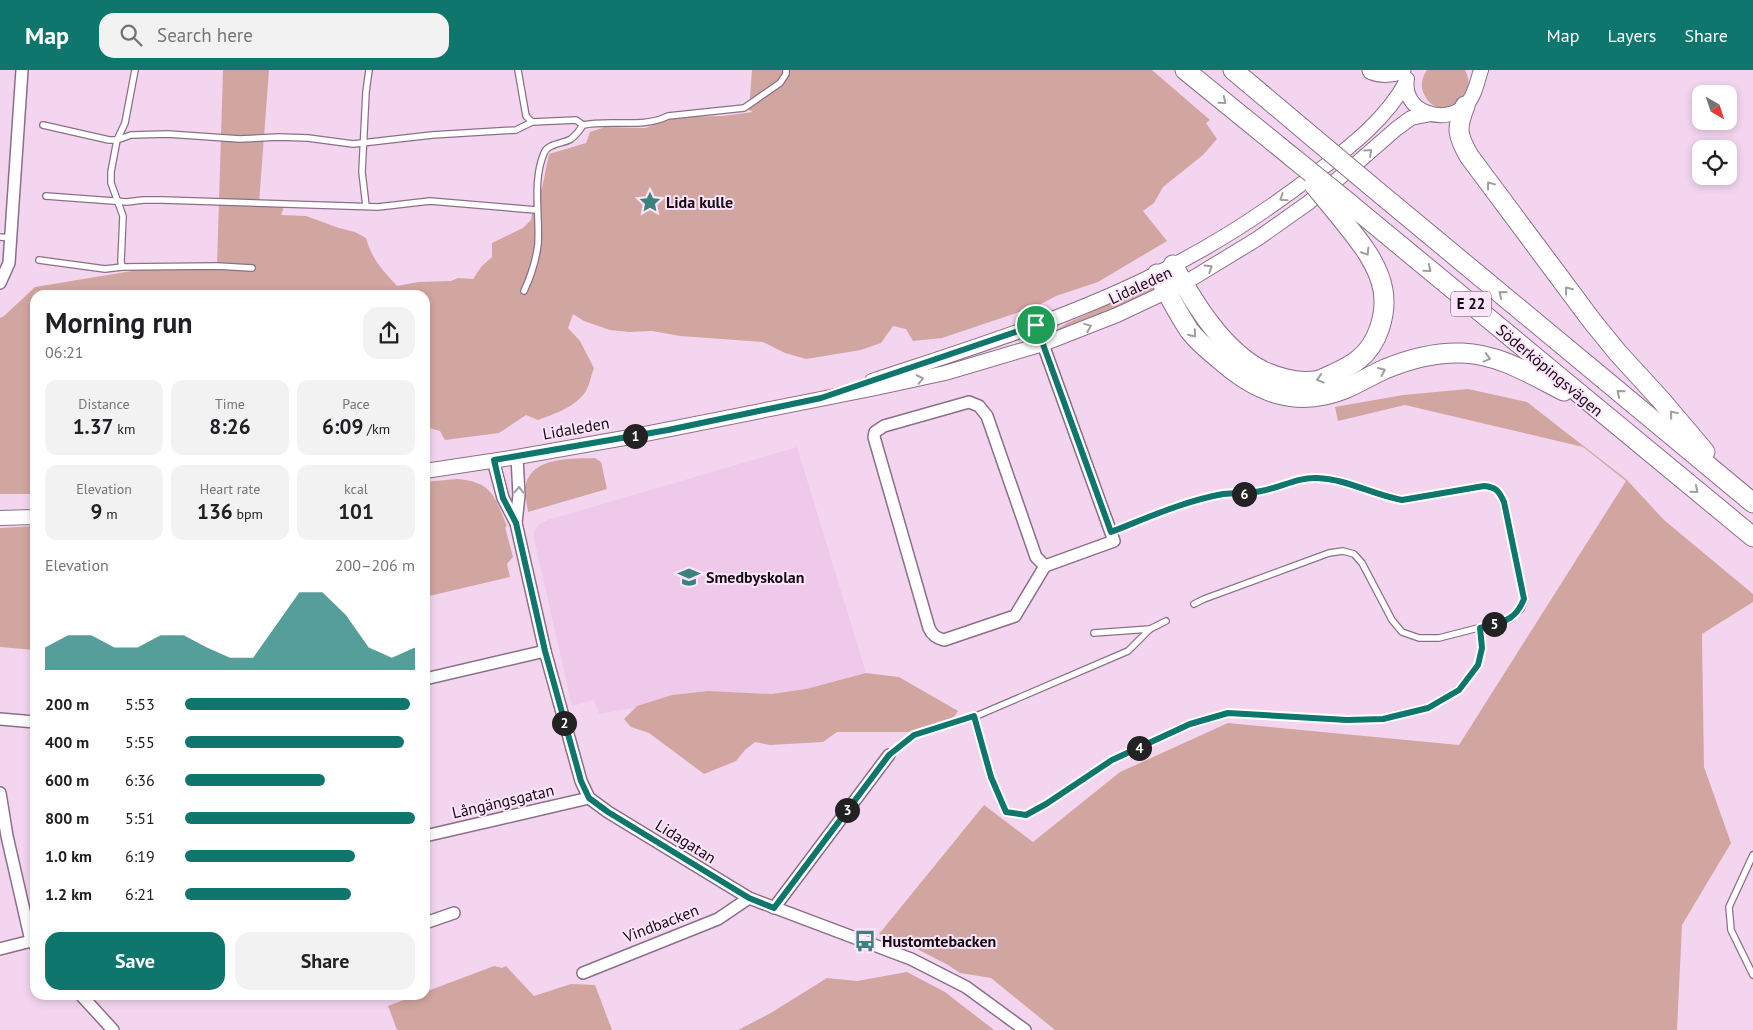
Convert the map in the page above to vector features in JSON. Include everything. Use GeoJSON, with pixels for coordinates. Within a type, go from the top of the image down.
{"type":"FeatureCollection","features":[{"type":"Feature","properties":{"kind":"highway","name":"Söderköpingsvägen"},"geometry":{"type":"LineString","coordinates":[[1185,70],[1292,157],[1343,208],[1592,405],[1753,537]]}},
{"type":"Feature","properties":{"kind":"highway","name":"Söderköpingsvägen"},"geometry":{"type":"LineString","coordinates":[[1232,70],[1753,503]]}},
{"type":"Feature","properties":{"kind":"highway"},"geometry":{"type":"LineString","coordinates":[[1372,70],[1406,74]]}},
{"type":"Feature","properties":{"kind":"highway"},"geometry":{"type":"LineString","coordinates":[[1465,106],[1459,120],[1458,131],[1460,141],[1468,156],[1602,334],[1662,400],[1738,491]]}},
{"type":"Feature","properties":{"kind":"highway"},"geometry":{"type":"LineString","coordinates":[[1175,288],[1244,358],[1263,370],[1284,378],[1317,381],[1344,369],[1360,359],[1374,340],[1380,327],[1384,309],[1383,290],[1375,266],[1360,242],[1343,208]]}},
{"type":"Feature","properties":{"kind":"highway"},"geometry":{"type":"LineString","coordinates":[[1165,270],[1175,288],[1190,330],[1202,344],[1229,368],[1258,387],[1279,395],[1300,397],[1322,395],[1346,388],[1408,360],[1439,354],[1463,353],[1484,356],[1505,363],[1592,405]]}},
{"type":"Feature","properties":{"kind":"street"},"geometry":{"type":"LineString","coordinates":[[0,283],[9,263],[5,238],[22,70]]}},
{"type":"Feature","properties":{"kind":"street"},"geometry":{"type":"LineString","coordinates":[[1474,70],[1476,85]]}},
{"type":"Feature","properties":{"kind":"street"},"geometry":{"type":"LineString","coordinates":[[1465,106],[1472,97],[1481,70]]}},
{"type":"Feature","properties":{"kind":"street"},"geometry":{"type":"LineString","coordinates":[[1406,74],[1407,92],[1411,101],[1419,110],[1431,114]]}},
{"type":"Feature","properties":{"kind":"street","name":"Lidaleden"},"geometry":{"type":"LineString","coordinates":[[821,398],[1079,309],[1165,270],[1233,231],[1294,190],[1336,157],[1381,117],[1397,99],[1406,74]]}},
{"type":"Feature","properties":{"kind":"street","name":"Lidaleden"},"geometry":{"type":"LineString","coordinates":[[430,470],[668,430],[945,373],[1043,344],[1117,315],[1175,288],[1256,239],[1308,203],[1350,170],[1396,128],[1412,118],[1431,114],[1443,116],[1465,106]]}},
{"type":"Feature","properties":{"kind":"street"},"geometry":{"type":"LineString","coordinates":[[1036,325],[1114,541],[1045,566],[1015,616],[944,640],[938,639],[932,634],[874,437],[876,432],[884,426],[969,402],[979,406],[987,416],[1036,557],[1045,566]]}},
{"type":"Feature","properties":{"kind":"street"},"geometry":{"type":"LineString","coordinates":[[516,523],[519,495],[517,457]]}},
{"type":"Feature","properties":{"kind":"street"},"geometry":{"type":"LineString","coordinates":[[494,460],[503,498],[516,523],[545,651],[572,753],[589,798]]}},
{"type":"Feature","properties":{"kind":"street"},"geometry":{"type":"LineString","coordinates":[[0,518],[30,517]]}},
{"type":"Feature","properties":{"kind":"street"},"geometry":{"type":"LineString","coordinates":[[430,678],[545,651]]}},
{"type":"Feature","properties":{"kind":"street"},"geometry":{"type":"LineString","coordinates":[[0,719],[30,722]]}},
{"type":"Feature","properties":{"kind":"street"},"geometry":{"type":"LineString","coordinates":[[774,908],[889,755]]}},
{"type":"Feature","properties":{"kind":"street"},"geometry":{"type":"LineString","coordinates":[[0,793],[7,836],[30,926]]}},
{"type":"Feature","properties":{"kind":"street","name":"Långängsgatan"},"geometry":{"type":"LineString","coordinates":[[430,835],[589,798]]}},
{"type":"Feature","properties":{"kind":"street","name":"Lidagatan"},"geometry":{"type":"LineString","coordinates":[[589,798],[608,812],[749,898],[911,959],[966,987],[1025,1030]]}},
{"type":"Feature","properties":{"kind":"street","name":"Vindbacken"},"geometry":{"type":"LineString","coordinates":[[583,973],[718,919],[749,898]]}},
{"type":"Feature","properties":{"kind":"street"},"geometry":{"type":"LineString","coordinates":[[430,922],[454,913]]}},
{"type":"Feature","properties":{"kind":"street"},"geometry":{"type":"LineString","coordinates":[[0,949],[30,943]]}},
{"type":"Feature","properties":{"kind":"street"},"geometry":{"type":"LineString","coordinates":[[86,1000],[113,1030]]}},
{"type":"Feature","properties":{"kind":"lane"},"geometry":{"type":"LineString","coordinates":[[122,268],[123,216],[111,183],[117,140],[125,123],[135,70]]}},
{"type":"Feature","properties":{"kind":"lane"},"geometry":{"type":"LineString","coordinates":[[366,206],[362,172],[366,92],[370,70]]}},
{"type":"Feature","properties":{"kind":"lane"},"geometry":{"type":"LineString","coordinates":[[518,70],[526,116],[532,122]]}},
{"type":"Feature","properties":{"kind":"lane"},"geometry":{"type":"LineString","coordinates":[[524,292],[535,266],[538,243],[536,210],[539,174],[545,150],[570,140],[579,132],[583,125],[596,122],[643,123],[668,116],[744,108],[780,83],[786,74],[786,70]]}},
{"type":"Feature","properties":{"kind":"lane"},"geometry":{"type":"LineString","coordinates":[[43,125],[109,140],[117,140],[131,135],[168,134],[240,139],[308,138],[353,144],[432,135],[516,130],[532,122],[576,120],[583,125]]}},
{"type":"Feature","properties":{"kind":"lane"},"geometry":{"type":"LineString","coordinates":[[46,196],[127,202],[143,200],[237,201],[259,204],[366,206],[430,201],[536,210]]}},
{"type":"Feature","properties":{"kind":"lane"},"geometry":{"type":"LineString","coordinates":[[39,260],[106,269],[217,266],[252,268]]}},
{"type":"Feature","properties":{"kind":"lane"},"geometry":{"type":"LineString","coordinates":[[1111,532],[1186,504],[1225,494],[1263,491],[1295,480],[1315,478],[1335,480],[1390,498],[1402,500],[1484,486],[1494,487],[1500,492],[1504,502],[1524,599],[1521,609],[1509,620],[1438,638],[1419,638],[1402,632],[1392,620],[1362,564],[1354,554],[1343,551],[1329,553],[1194,604]]}},
{"type":"Feature","properties":{"kind":"lane"},"geometry":{"type":"LineString","coordinates":[[889,755],[914,735],[974,716],[1128,651],[1150,630],[1166,621]]}},
{"type":"Feature","properties":{"kind":"lane"},"geometry":{"type":"LineString","coordinates":[[974,716],[991,777],[1006,812],[1026,815],[1046,804],[1112,760],[1190,724],[1228,713],[1356,720],[1383,719],[1428,708],[1459,690],[1478,665],[1482,648],[1480,628]]}},
{"type":"Feature","properties":{"kind":"lane"},"geometry":{"type":"LineString","coordinates":[[1094,633],[1150,630]]}},
{"type":"Feature","properties":{"kind":"lane"},"geometry":{"type":"LineString","coordinates":[[1753,855],[1729,907],[1731,930],[1753,975]]}},
{"type":"Feature","properties":{"kind":"shaded area"},"geometry":{"type":"Polygon","coordinates":[[[223,70],[269,70],[259,203],[285,204],[281,215],[306,216],[355,232],[366,238],[375,259],[397,286],[418,282],[451,281],[458,278],[473,279],[481,267],[492,257],[492,243],[523,228],[531,220],[534,200],[542,188],[549,154],[586,143],[590,132],[605,127],[645,128],[677,117],[722,116],[753,112],[749,110],[752,70],[1152,70],[1210,120],[1206,123],[1217,139],[1203,155],[1163,187],[1154,203],[1143,211],[1167,241],[1098,282],[1056,296],[1037,306],[942,338],[913,341],[906,329],[893,326],[881,343],[861,350],[806,359],[785,353],[763,342],[680,336],[652,331],[629,332],[610,330],[584,321],[573,314],[568,328],[580,341],[594,368],[589,385],[582,397],[564,409],[538,420],[526,415],[499,433],[445,440],[440,431],[430,428],[430,290],[32,290],[35,287],[144,269],[217,266],[223,70]]]}},
{"type":"Feature","properties":{"kind":"shaded area"},"geometry":{"type":"Polygon","coordinates":[[[1427,70],[1465,70],[1468,80],[1467,90],[1463,98],[1456,104],[1448,107],[1439,107],[1431,104],[1423,93],[1422,86],[1422,80],[1427,70]]]}},
{"type":"Feature","properties":{"kind":"shaded area"},"geometry":{"type":"Polygon","coordinates":[[[1154,287],[1157,291],[1059,333],[1057,330],[1067,323],[1143,289],[1154,287]]]}},
{"type":"Feature","properties":{"kind":"shaded area"},"geometry":{"type":"Polygon","coordinates":[[[30,292],[30,494],[0,494],[0,318],[30,292]]]}},
{"type":"Feature","properties":{"kind":"shaded area"},"geometry":{"type":"Polygon","coordinates":[[[1468,389],[1527,402],[1626,479],[1664,520],[1753,594],[1753,602],[1702,634],[1704,767],[1731,843],[1682,925],[1677,1030],[1055,1030],[991,978],[960,973],[917,949],[879,934],[984,805],[1033,842],[1120,772],[1228,723],[1459,745],[1626,481],[1583,447],[1405,405],[1338,421],[1335,407],[1403,395],[1468,389]]]}},
{"type":"Feature","properties":{"kind":"shaded area","name":"Smedbyskolan"},"geometry":{"type":"Polygon","coordinates":[[[797,447],[866,673],[806,689],[772,694],[708,691],[672,695],[637,707],[599,714],[594,700],[572,706],[533,534],[538,525],[548,520],[797,447]]]}},
{"type":"Feature","properties":{"kind":"shaded area"},"geometry":{"type":"Polygon","coordinates":[[[595,458],[601,462],[607,489],[528,512],[525,494],[526,484],[530,475],[537,468],[565,459],[595,458]]]}},
{"type":"Feature","properties":{"kind":"shaded area"},"geometry":{"type":"Polygon","coordinates":[[[457,479],[469,481],[478,483],[491,492],[507,526],[505,527],[513,557],[507,564],[510,577],[430,596],[430,482],[457,479]]]}},
{"type":"Feature","properties":{"kind":"shaded area"},"geometry":{"type":"Polygon","coordinates":[[[30,526],[30,650],[0,647],[0,528],[30,526]]]}},
{"type":"Feature","properties":{"kind":"shaded area"},"geometry":{"type":"Polygon","coordinates":[[[866,673],[899,677],[958,711],[954,717],[911,732],[837,732],[823,742],[770,745],[755,742],[736,761],[704,774],[649,733],[631,727],[624,719],[637,706],[672,695],[708,691],[772,694],[806,689],[866,673]]]}},
{"type":"Feature","properties":{"kind":"shaded area"},"geometry":{"type":"Polygon","coordinates":[[[494,966],[502,968],[506,966],[534,996],[571,984],[595,985],[612,1030],[397,1030],[388,1006],[404,1000],[430,1000],[430,990],[494,966]]]}},
{"type":"Feature","properties":{"kind":"shaded area"},"geometry":{"type":"Polygon","coordinates":[[[907,972],[945,992],[994,1030],[738,1030],[769,1014],[827,978],[857,981],[907,972]]]}},
{"type":"Feature","properties":{"kind":"place","name":"Lida kulle"},"geometry":{"type":"Point","coordinates":[650,202]}},
{"type":"Feature","properties":{"kind":"place","name":"Smedbyskolan"},"geometry":{"type":"Point","coordinates":[689,577]}},
{"type":"Feature","properties":{"kind":"place","name":"Hustomtebacken"},"geometry":{"type":"Point","coordinates":[865,941]}},
{"type":"Feature","properties":{"kind":"route"},"geometry":{"type":"LineString","coordinates":[[1036,325],[1111,532],[1186,504],[1225,494],[1263,491],[1295,480],[1315,478],[1335,480],[1390,498],[1402,500],[1484,486],[1494,487],[1500,492],[1504,502],[1524,599],[1521,609],[1509,620],[1480,628],[1482,648],[1478,665],[1459,690],[1428,708],[1383,719],[1347,720],[1228,713],[1190,724],[1112,760],[1046,804],[1026,815],[1006,812],[991,777],[974,716],[914,735],[889,755],[774,908],[749,898],[608,812],[589,798],[581,781],[561,713],[527,575],[520,537],[516,523],[503,498],[496,476],[494,460],[668,430],[821,398],[1036,325]]}}]}
